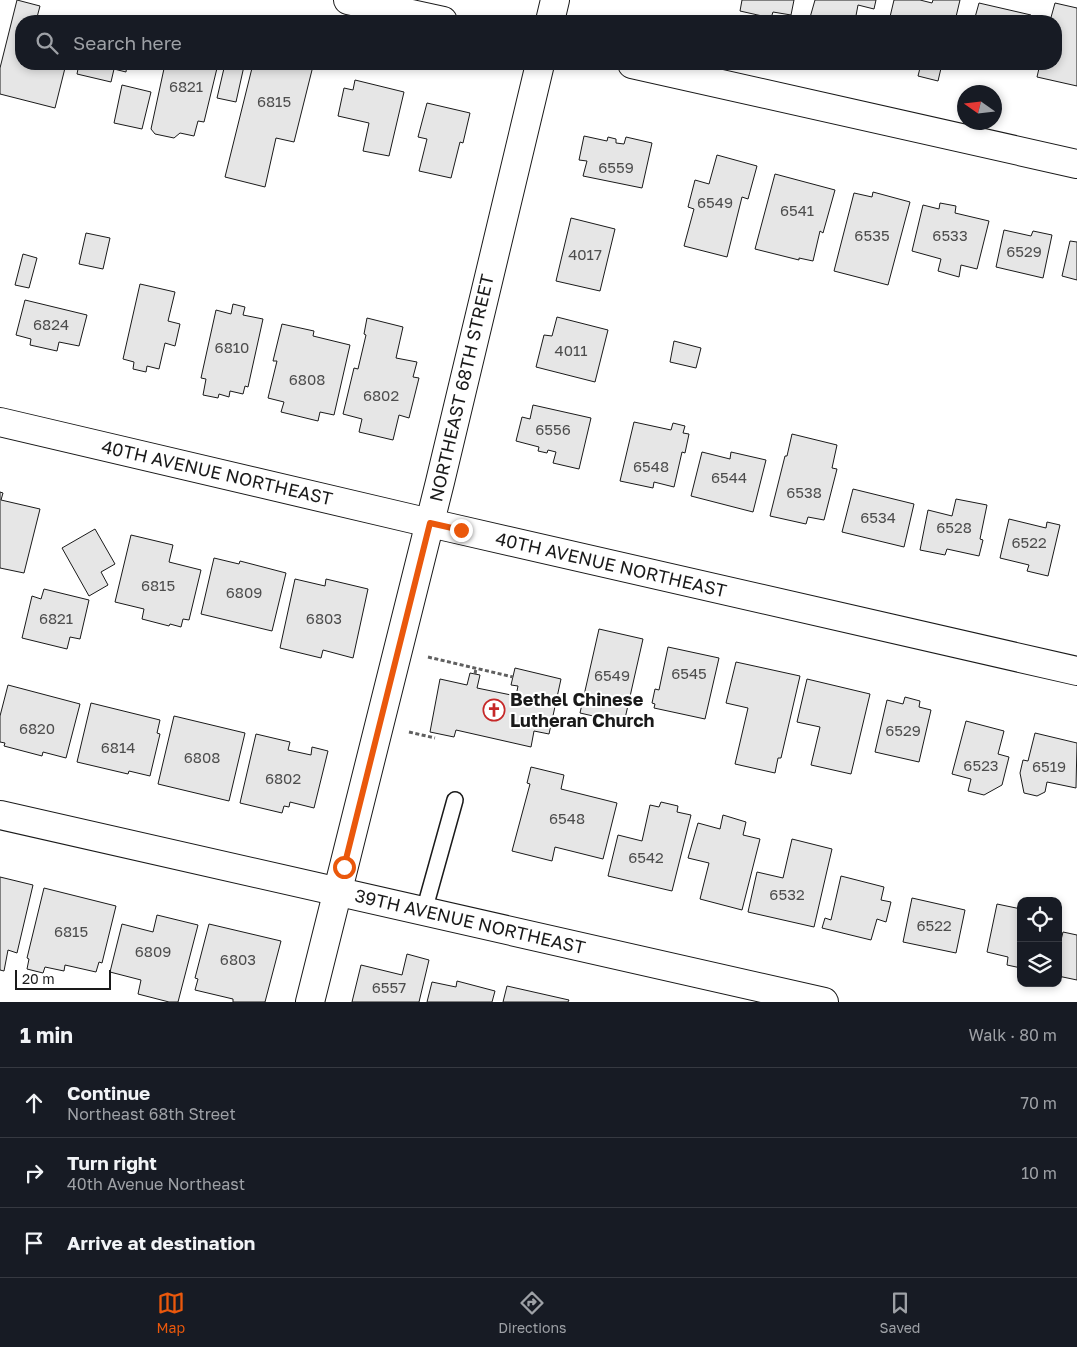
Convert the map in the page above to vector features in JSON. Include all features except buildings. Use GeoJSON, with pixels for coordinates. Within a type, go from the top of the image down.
{"type":"FeatureCollection","features":[{"type":"Feature","properties":{"kind":"street"},"geometry":{"type":"LineString","coordinates":[[348,0],[416,15]]}},
{"type":"Feature","properties":{"kind":"street"},"geometry":{"type":"LineString","coordinates":[[551,15],[555,0]]}},
{"type":"Feature","properties":{"kind":"street","name":"NORTHEAST 68TH STREET"},"geometry":{"type":"LineString","coordinates":[[310,1002],[430,523],[539,70]]}},
{"type":"Feature","properties":{"kind":"street"},"geometry":{"type":"LineString","coordinates":[[659,70],[1077,164]]}},
{"type":"Feature","properties":{"kind":"street","name":"40TH AVENUE NORTHEAST"},"geometry":{"type":"LineString","coordinates":[[0,422],[430,523],[1077,671]]}},
{"type":"Feature","properties":{"kind":"street","name":"39TH AVENUE NORTHEAST"},"geometry":{"type":"LineString","coordinates":[[0,815],[824,1002]]}},
{"type":"Feature","properties":{"kind":"lane"},"geometry":{"type":"LineString","coordinates":[[424,911],[455,800]]}},
{"type":"Feature","properties":{"kind":"path"},"geometry":{"type":"LineString","coordinates":[[425,657],[513,676]]}},
{"type":"Feature","properties":{"kind":"path"},"geometry":{"type":"LineString","coordinates":[[475,674],[476,668]]}},
{"type":"Feature","properties":{"kind":"path"},"geometry":{"type":"LineString","coordinates":[[406,731],[435,738]]}},
{"type":"Feature","properties":{"kind":"place","name":"Bethel Chinese Lutheran Church"},"geometry":{"type":"Point","coordinates":[494,710]}},
{"type":"Feature","properties":{"kind":"route"},"geometry":{"type":"LineString","coordinates":[[344,867],[430,523],[461,530]]}}]}
